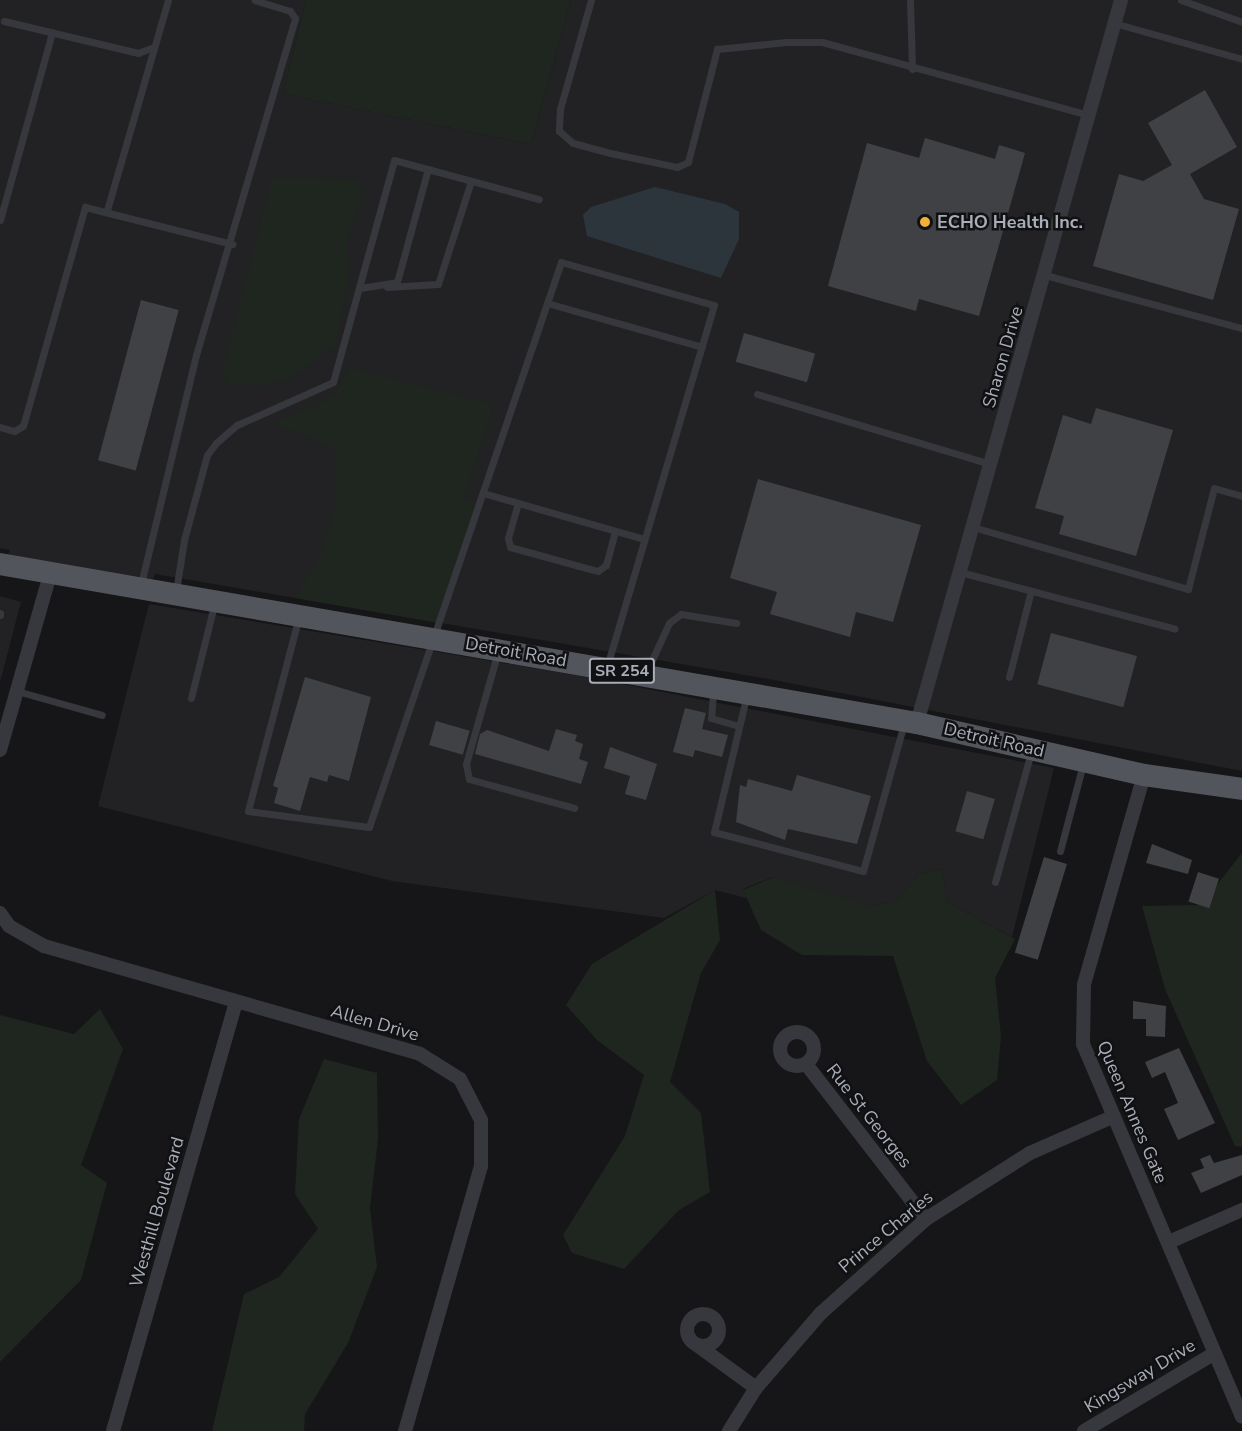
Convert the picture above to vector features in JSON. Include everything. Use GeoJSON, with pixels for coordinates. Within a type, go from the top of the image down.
{"type":"FeatureCollection","features":[{"type":"Feature","properties":{"kind":"main road","name":"Detroit Road"},"geometry":{"type":"LineString","coordinates":[[0,564],[51,571],[911,722],[1144,775],[1242,789]]}},
{"type":"Feature","properties":{"kind":"street","name":"Sharon Drive"},"geometry":{"type":"LineString","coordinates":[[911,722],[960,572],[1121,0]]}},
{"type":"Feature","properties":{"kind":"street"},"geometry":{"type":"LineString","coordinates":[[0,750],[4,722],[17,691],[51,571]]}},
{"type":"Feature","properties":{"kind":"street","name":"Queen Annes Gate"},"geometry":{"type":"LineString","coordinates":[[1144,775],[1084,984],[1081,1016],[1083,1044],[1112,1117],[1169,1242],[1242,1416]]}},
{"type":"Feature","properties":{"kind":"street","name":"Allen Drive"},"geometry":{"type":"LineString","coordinates":[[0,913],[9,926],[44,946],[420,1054],[460,1079],[481,1120],[481,1166],[405,1431]]}},
{"type":"Feature","properties":{"kind":"street","name":"Westhill Boulevard"},"geometry":{"type":"LineString","coordinates":[[113,1431],[236,1002]]}},
{"type":"Feature","properties":{"kind":"street","name":"Rue St Georges"},"geometry":{"type":"LineString","coordinates":[[806,1064],[926,1219]]}},
{"type":"Feature","properties":{"kind":"street","name":"Prince Charles"},"geometry":{"type":"LineString","coordinates":[[729,1431],[756,1388],[821,1312],[926,1219],[1030,1153],[1112,1117]]}},
{"type":"Feature","properties":{"kind":"street"},"geometry":{"type":"LineString","coordinates":[[1169,1242],[1242,1210]]}},
{"type":"Feature","properties":{"kind":"street"},"geometry":{"type":"LineString","coordinates":[[697,1345],[756,1388]]}},
{"type":"Feature","properties":{"kind":"street","name":"Kingsway Drive"},"geometry":{"type":"LineString","coordinates":[[1084,1431],[1215,1353]]}},
{"type":"Feature","properties":{"kind":"lane"},"geometry":{"type":"LineString","coordinates":[[107,210],[168,0]]}},
{"type":"Feature","properties":{"kind":"lane"},"geometry":{"type":"LineString","coordinates":[[141,587],[182,411],[232,244],[295,18],[290,11],[255,0]]}},
{"type":"Feature","properties":{"kind":"lane"},"geometry":{"type":"LineString","coordinates":[[591,0],[560,109],[559,131],[573,143],[655,162],[677,167],[688,162],[717,49],[822,42],[912,69],[1088,115]]}},
{"type":"Feature","properties":{"kind":"lane"},"geometry":{"type":"LineString","coordinates":[[910,0],[912,69]]}},
{"type":"Feature","properties":{"kind":"lane"},"geometry":{"type":"LineString","coordinates":[[1181,0],[1242,22]]}},
{"type":"Feature","properties":{"kind":"lane"},"geometry":{"type":"LineString","coordinates":[[4,21],[138,53],[152,52],[156,43]]}},
{"type":"Feature","properties":{"kind":"lane"},"geometry":{"type":"LineString","coordinates":[[1114,23],[1242,59]]}},
{"type":"Feature","properties":{"kind":"lane"},"geometry":{"type":"LineString","coordinates":[[0,220],[52,32]]}},
{"type":"Feature","properties":{"kind":"lane"},"geometry":{"type":"LineString","coordinates":[[176,593],[184,540],[207,455],[237,425],[333,382],[394,160],[538,199]]}},
{"type":"Feature","properties":{"kind":"lane"},"geometry":{"type":"LineString","coordinates":[[387,287],[397,282],[428,169]]}},
{"type":"Feature","properties":{"kind":"lane"},"geometry":{"type":"LineString","coordinates":[[360,288],[438,284],[471,181]]}},
{"type":"Feature","properties":{"kind":"lane"},"geometry":{"type":"LineString","coordinates":[[0,427],[14,431],[22,426],[82,212],[89,205],[232,244]]}},
{"type":"Feature","properties":{"kind":"lane"},"geometry":{"type":"LineString","coordinates":[[300,615],[248,811],[369,827],[561,262],[714,305],[607,668]]}},
{"type":"Feature","properties":{"kind":"lane"},"geometry":{"type":"LineString","coordinates":[[1045,275],[1242,328]]}},
{"type":"Feature","properties":{"kind":"lane"},"geometry":{"type":"LineString","coordinates":[[547,303],[702,347]]}},
{"type":"Feature","properties":{"kind":"lane"},"geometry":{"type":"LineString","coordinates":[[757,394],[991,464]]}},
{"type":"Feature","properties":{"kind":"lane"},"geometry":{"type":"LineString","coordinates":[[973,527],[1188,589],[1214,488],[1242,496]]}},
{"type":"Feature","properties":{"kind":"lane"},"geometry":{"type":"LineString","coordinates":[[483,493],[645,539]]}},
{"type":"Feature","properties":{"kind":"lane"},"geometry":{"type":"LineString","coordinates":[[518,503],[508,538],[510,547],[598,571],[606,566],[615,531]]}},
{"type":"Feature","properties":{"kind":"lane"},"geometry":{"type":"LineString","coordinates":[[960,572],[1175,630]]}},
{"type":"Feature","properties":{"kind":"lane"},"geometry":{"type":"LineString","coordinates":[[1009,677],[1031,591]]}},
{"type":"Feature","properties":{"kind":"lane"},"geometry":{"type":"LineString","coordinates":[[191,698],[215,600]]}},
{"type":"Feature","properties":{"kind":"lane"},"geometry":{"type":"LineString","coordinates":[[645,675],[669,623],[681,614],[688,612],[736,623]]}},
{"type":"Feature","properties":{"kind":"lane"},"geometry":{"type":"LineString","coordinates":[[499,650],[466,764],[469,779],[574,808]]}},
{"type":"Feature","properties":{"kind":"lane"},"geometry":{"type":"LineString","coordinates":[[713,687],[711,718],[740,726]]}},
{"type":"Feature","properties":{"kind":"lane"},"geometry":{"type":"LineString","coordinates":[[17,691],[102,715]]}},
{"type":"Feature","properties":{"kind":"lane"},"geometry":{"type":"LineString","coordinates":[[748,693],[714,832],[863,871],[911,722]]}},
{"type":"Feature","properties":{"kind":"lane"},"geometry":{"type":"LineString","coordinates":[[995,882],[1032,749]]}},
{"type":"Feature","properties":{"kind":"lane"},"geometry":{"type":"LineString","coordinates":[[1060,851],[1084,761]]}},
{"type":"Feature","properties":{"kind":"shaded area"},"geometry":{"type":"Polygon","coordinates":[[[0,0],[306,0],[283,94],[531,144],[571,0],[1242,0],[1242,771],[769,679],[155,574],[153,579],[8,556],[10,550],[0,548],[0,0]]]}},
{"type":"Feature","properties":{"kind":"shaded area"},"geometry":{"type":"Polygon","coordinates":[[[306,0],[571,0],[531,144],[283,94],[306,0]]]}},
{"type":"Feature","properties":{"kind":"shaded area"},"geometry":{"type":"Polygon","coordinates":[[[272,177],[361,179],[362,195],[346,243],[350,269],[339,328],[335,345],[295,376],[267,385],[230,384],[222,373],[272,177]]]}},
{"type":"Feature","properties":{"kind":"shaded area"},"geometry":{"type":"Polygon","coordinates":[[[655,187],[725,204],[739,212],[739,239],[721,278],[587,236],[583,215],[591,207],[655,187]]]}},
{"type":"Feature","properties":{"kind":"shaded area"},"geometry":{"type":"Polygon","coordinates":[[[349,368],[494,404],[464,499],[479,504],[439,623],[295,598],[322,552],[335,511],[336,449],[273,422],[323,403],[338,390],[349,368]]]}},
{"type":"Feature","properties":{"kind":"shaded area"},"geometry":{"type":"Polygon","coordinates":[[[0,596],[21,602],[0,682],[0,596]]]}},
{"type":"Feature","properties":{"kind":"shaded area"},"geometry":{"type":"Polygon","coordinates":[[[149,604],[575,675],[1054,768],[1012,937],[947,902],[942,869],[919,874],[895,902],[870,906],[773,877],[743,889],[746,898],[715,890],[664,918],[392,881],[98,806],[149,604]]]}},
{"type":"Feature","properties":{"kind":"shaded area"},"geometry":{"type":"Polygon","coordinates":[[[1242,853],[1242,1147],[1235,1146],[1165,989],[1142,906],[1201,905],[1242,853]]]}},
{"type":"Feature","properties":{"kind":"shaded area"},"geometry":{"type":"Polygon","coordinates":[[[942,869],[947,902],[1015,939],[995,978],[1001,1036],[997,1080],[961,1105],[927,1061],[893,956],[802,955],[761,930],[743,890],[774,877],[871,906],[895,902],[919,874],[942,869]]]}},
{"type":"Feature","properties":{"kind":"shaded area"},"geometry":{"type":"Polygon","coordinates":[[[715,890],[720,940],[701,973],[670,1082],[701,1113],[710,1192],[679,1210],[624,1269],[572,1253],[563,1235],[625,1136],[644,1075],[597,1040],[566,1005],[592,964],[715,890]]]}},
{"type":"Feature","properties":{"kind":"shaded area"},"geometry":{"type":"Polygon","coordinates":[[[100,1009],[123,1049],[81,1165],[107,1183],[81,1280],[0,1362],[0,1015],[74,1034],[100,1009]]]}},
{"type":"Feature","properties":{"kind":"shaded area"},"geometry":{"type":"Polygon","coordinates":[[[324,1059],[377,1073],[378,1139],[370,1208],[377,1267],[348,1343],[305,1414],[304,1431],[212,1431],[244,1294],[279,1277],[318,1229],[295,1194],[299,1119],[324,1059]]]}},
{"type":"Feature","properties":{"kind":"building"},"geometry":{"type":"Polygon","coordinates":[[[1205,90],[1237,147],[1190,174],[1204,199],[1239,209],[1213,300],[1093,266],[1119,174],[1143,181],[1172,165],[1148,123],[1205,90]]]}},
{"type":"Feature","properties":{"kind":"building","name":"ECHO Health Inc."},"geometry":{"type":"Polygon","coordinates":[[[925,138],[995,159],[999,145],[1025,153],[979,316],[919,299],[916,311],[828,286],[867,143],[919,158],[925,138]]]}},
{"type":"Feature","properties":{"kind":"building"},"geometry":{"type":"Polygon","coordinates":[[[141,300],[179,310],[136,470],[98,460],[141,300]]]}},
{"type":"Feature","properties":{"kind":"building"},"geometry":{"type":"Polygon","coordinates":[[[744,333],[815,353],[807,382],[736,362],[744,333]]]}},
{"type":"Feature","properties":{"kind":"building"},"geometry":{"type":"Polygon","coordinates":[[[1096,408],[1173,430],[1136,556],[1059,534],[1064,516],[1035,508],[1063,415],[1091,424],[1096,408]]]}},
{"type":"Feature","properties":{"kind":"building"},"geometry":{"type":"Polygon","coordinates":[[[758,479],[921,525],[893,622],[856,612],[850,637],[770,614],[777,592],[730,578],[758,479]]]}},
{"type":"Feature","properties":{"kind":"building"},"geometry":{"type":"Polygon","coordinates":[[[1051,633],[1137,656],[1123,707],[1037,684],[1051,633]]]}},
{"type":"Feature","properties":{"kind":"building"},"geometry":{"type":"Polygon","coordinates":[[[305,677],[371,697],[349,781],[329,775],[327,782],[310,777],[300,811],[274,803],[278,788],[273,786],[305,677]]]}},
{"type":"Feature","properties":{"kind":"building"},"geometry":{"type":"Polygon","coordinates":[[[685,708],[706,713],[702,729],[728,735],[722,757],[695,750],[693,757],[673,752],[685,708]]]}},
{"type":"Feature","properties":{"kind":"building"},"geometry":{"type":"Polygon","coordinates":[[[436,721],[470,731],[463,755],[429,745],[436,721]]]}},
{"type":"Feature","properties":{"kind":"building"},"geometry":{"type":"Polygon","coordinates":[[[556,729],[577,735],[575,741],[583,744],[579,759],[588,762],[581,784],[475,754],[480,734],[487,730],[549,751],[556,729]]]}},
{"type":"Feature","properties":{"kind":"building"},"geometry":{"type":"Polygon","coordinates":[[[610,747],[657,764],[646,800],[625,794],[630,776],[604,768],[610,747]]]}},
{"type":"Feature","properties":{"kind":"building"},"geometry":{"type":"Polygon","coordinates":[[[797,775],[871,796],[857,844],[788,829],[785,840],[736,822],[740,785],[746,787],[748,779],[792,791],[797,775]]]}},
{"type":"Feature","properties":{"kind":"building"},"geometry":{"type":"Polygon","coordinates":[[[967,791],[995,799],[983,839],[955,831],[967,791]]]}},
{"type":"Feature","properties":{"kind":"building"},"geometry":{"type":"Polygon","coordinates":[[[1152,844],[1192,860],[1188,874],[1146,863],[1152,844]]]}},
{"type":"Feature","properties":{"kind":"building"},"geometry":{"type":"Polygon","coordinates":[[[1044,857],[1067,864],[1038,960],[1015,953],[1044,857]]]}},
{"type":"Feature","properties":{"kind":"building"},"geometry":{"type":"Polygon","coordinates":[[[1198,872],[1219,879],[1209,908],[1188,901],[1198,872]]]}},
{"type":"Feature","properties":{"kind":"building"},"geometry":{"type":"Polygon","coordinates":[[[1133,1001],[1166,1006],[1165,1037],[1146,1036],[1146,1019],[1133,1019],[1133,1001]]]}},
{"type":"Feature","properties":{"kind":"building"},"geometry":{"type":"Polygon","coordinates":[[[1179,1048],[1215,1123],[1178,1140],[1164,1109],[1178,1103],[1165,1072],[1152,1078],[1145,1062],[1179,1048]]]}},
{"type":"Feature","properties":{"kind":"building"},"geometry":{"type":"Polygon","coordinates":[[[1210,1155],[1214,1163],[1242,1155],[1242,1175],[1201,1193],[1191,1173],[1204,1168],[1200,1159],[1210,1155]]]}},
{"type":"Feature","properties":{"kind":"place","name":"ECHO Health Inc."},"geometry":{"type":"Point","coordinates":[925,222]}}]}
